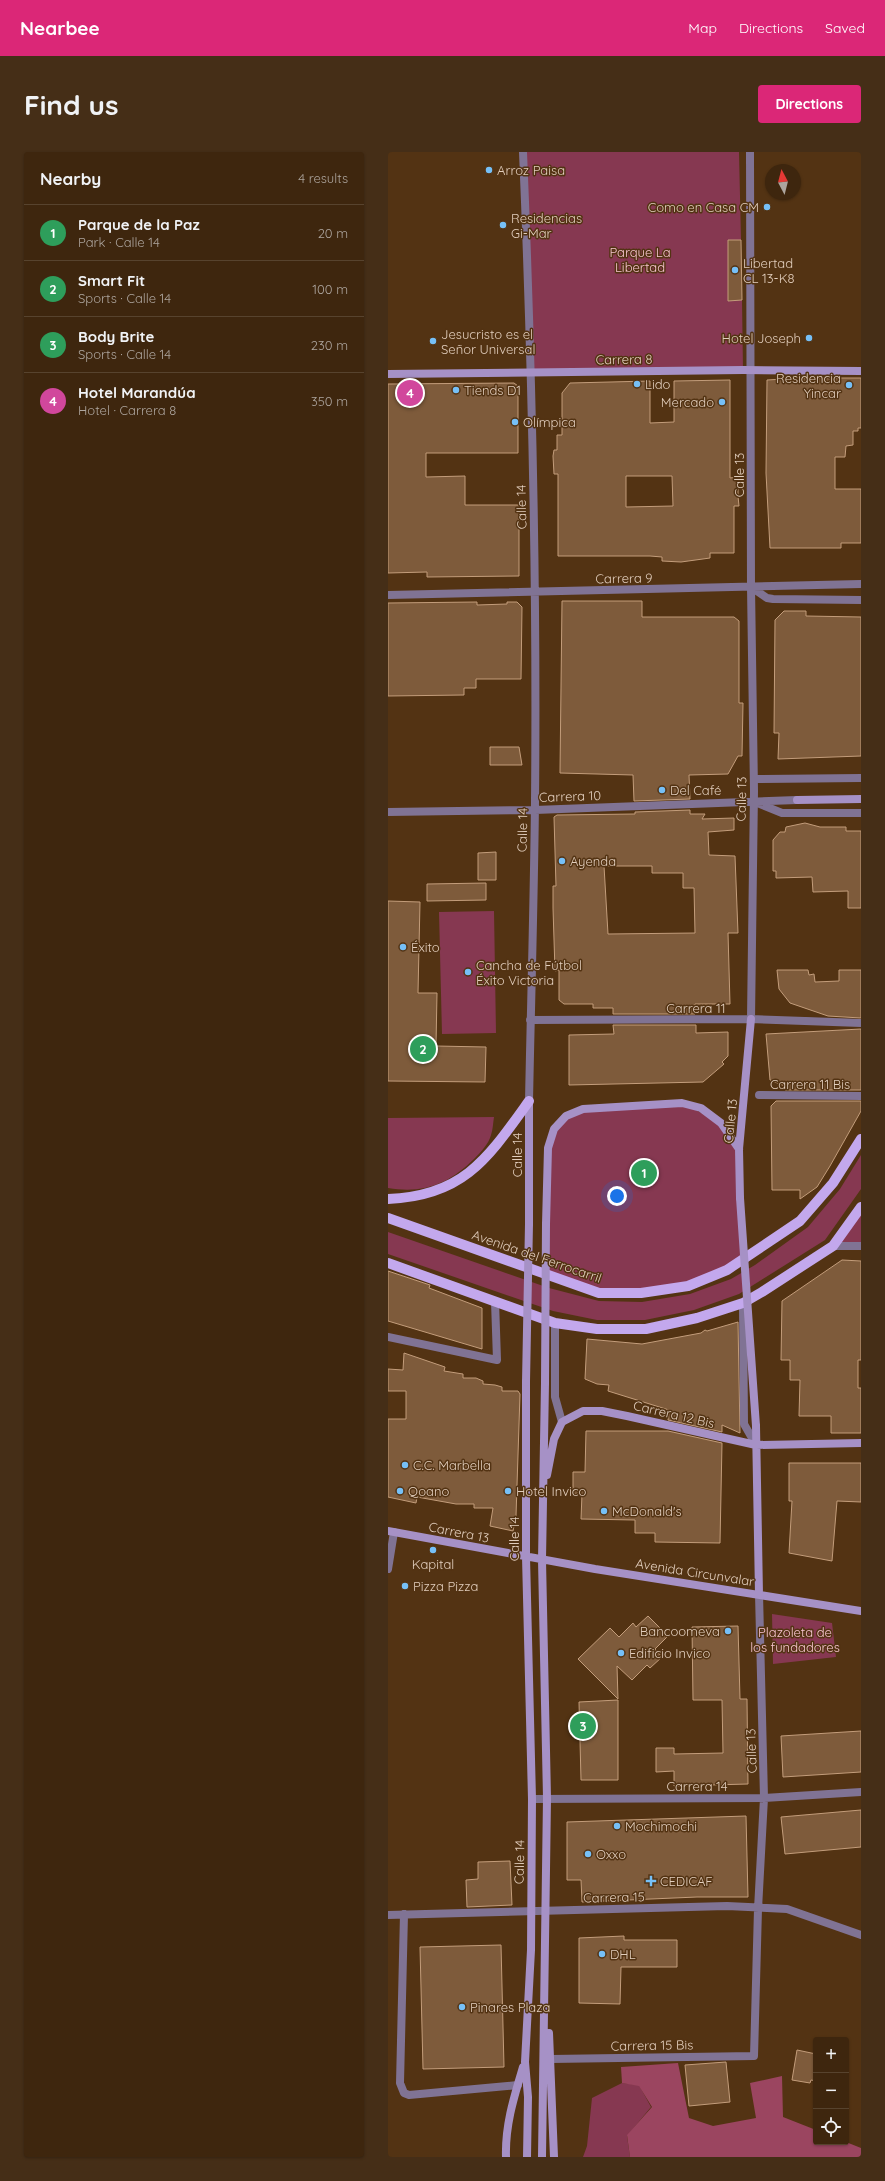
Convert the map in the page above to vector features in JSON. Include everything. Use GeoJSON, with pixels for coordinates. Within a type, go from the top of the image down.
{"type":"FeatureCollection","features":[{"type":"Feature","properties":{"kind":"main road","name":"Carrera 8"},"geometry":{"type":"LineString","coordinates":[[388,374],[752,370],[861,371]]}},
{"type":"Feature","properties":{"kind":"main road","name":"Carrera 10"},"geometry":{"type":"LineString","coordinates":[[797,800],[861,799]]}},
{"type":"Feature","properties":{"kind":"main road","name":"Calle 13"},"geometry":{"type":"LineString","coordinates":[[751,1019],[739,1149],[740,1198],[756,1426],[759,1594]]}},
{"type":"Feature","properties":{"kind":"main road","name":"Calle 14"},"geometry":{"type":"LineString","coordinates":[[527,2157],[528,2096],[525,2062],[530,1950],[532,1799],[526,1557],[529,1101]]}},
{"type":"Feature","properties":{"kind":"main road"},"geometry":{"type":"LineString","coordinates":[[388,1199],[406,1198],[441,1190],[463,1178],[482,1161],[500,1140],[529,1101]]}},
{"type":"Feature","properties":{"kind":"main road","name":"Calle 14"},"geometry":{"type":"LineString","coordinates":[[542,2157],[547,1798],[542,1560],[548,1148],[554,1129],[566,1116],[583,1109],[682,1103],[701,1108],[721,1123],[739,1149]]}},
{"type":"Feature","properties":{"kind":"main road","name":"Avenida del Ferrocarril"},"geometry":{"type":"LineString","coordinates":[[388,1218],[599,1292],[641,1293],[688,1286],[727,1270],[800,1221],[833,1183],[861,1139]]}},
{"type":"Feature","properties":{"kind":"main road"},"geometry":{"type":"LineString","coordinates":[[388,1263],[555,1323],[597,1329],[646,1329],[697,1318],[742,1303],[833,1246],[861,1207]]}},
{"type":"Feature","properties":{"kind":"main road","name":"Carrera 12 Bis"},"geometry":{"type":"LineString","coordinates":[[562,1422],[583,1411],[602,1411],[756,1445],[861,1443]]}},
{"type":"Feature","properties":{"kind":"main road"},"geometry":{"type":"LineString","coordinates":[[543,1497],[554,1439],[562,1422]]}},
{"type":"Feature","properties":{"kind":"main road","name":"Carrera 13"},"geometry":{"type":"LineString","coordinates":[[391,1532],[526,1557]]}},
{"type":"Feature","properties":{"kind":"main road","name":"Avenida Circunvalar"},"geometry":{"type":"LineString","coordinates":[[526,1557],[861,1611]]}},
{"type":"Feature","properties":{"kind":"main road"},"geometry":{"type":"LineString","coordinates":[[545,1974],[551,2059],[554,2157]]}},
{"type":"Feature","properties":{"kind":"main road"},"geometry":{"type":"LineString","coordinates":[[506,2157],[506,2137],[509,2113],[525,2062]]}},
{"type":"Feature","properties":{"kind":"street","name":"Calle 14"},"geometry":{"type":"LineString","coordinates":[[523,152],[531,372],[535,591],[535,810],[529,1101]]}},
{"type":"Feature","properties":{"kind":"street","name":"Calle 13"},"geometry":{"type":"LineString","coordinates":[[750,152],[752,370],[751,587],[754,779],[751,1019]]}},
{"type":"Feature","properties":{"kind":"street","name":"Carrera 9"},"geometry":{"type":"LineString","coordinates":[[388,595],[861,584]]}},
{"type":"Feature","properties":{"kind":"street"},"geometry":{"type":"LineString","coordinates":[[751,587],[767,598],[773,600],[861,600]]}},
{"type":"Feature","properties":{"kind":"street"},"geometry":{"type":"LineString","coordinates":[[754,779],[861,778]]}},
{"type":"Feature","properties":{"kind":"street","name":"Carrera 10"},"geometry":{"type":"LineString","coordinates":[[388,812],[535,810],[797,800]]}},
{"type":"Feature","properties":{"kind":"street","name":"Carrera 10"},"geometry":{"type":"LineString","coordinates":[[753,801],[782,813],[861,813]]}},
{"type":"Feature","properties":{"kind":"street","name":"Carrera 11"},"geometry":{"type":"LineString","coordinates":[[530,1020],[751,1019],[861,1023]]}},
{"type":"Feature","properties":{"kind":"street","name":"Carrera 11 Bis"},"geometry":{"type":"LineString","coordinates":[[760,1096],[861,1096]]}},
{"type":"Feature","properties":{"kind":"street"},"geometry":{"type":"LineString","coordinates":[[833,1246],[861,1246]]}},
{"type":"Feature","properties":{"kind":"street"},"geometry":{"type":"LineString","coordinates":[[388,1337],[496,1360],[495,1301]]}},
{"type":"Feature","properties":{"kind":"street","name":"Calle 13"},"geometry":{"type":"LineString","coordinates":[[742,1303],[744,1424],[756,1445]]}},
{"type":"Feature","properties":{"kind":"street"},"geometry":{"type":"LineString","coordinates":[[555,1323],[556,1397],[562,1422]]}},
{"type":"Feature","properties":{"kind":"street"},"geometry":{"type":"LineString","coordinates":[[388,1569],[391,1532]]}},
{"type":"Feature","properties":{"kind":"street","name":"Calle 13"},"geometry":{"type":"LineString","coordinates":[[754,2056],[758,1909],[764,1798],[759,1594]]}},
{"type":"Feature","properties":{"kind":"street","name":"Carrera 14"},"geometry":{"type":"LineString","coordinates":[[532,1799],[764,1798],[861,1792]]}},
{"type":"Feature","properties":{"kind":"street","name":"Carrera 15"},"geometry":{"type":"LineString","coordinates":[[388,1915],[530,1910],[727,1906],[787,1910],[861,1935]]}},
{"type":"Feature","properties":{"kind":"street"},"geometry":{"type":"LineString","coordinates":[[404,1914],[400,2083],[404,2093],[409,2095],[518,2085]]}},
{"type":"Feature","properties":{"kind":"street","name":"Carrera 15 Bis"},"geometry":{"type":"LineString","coordinates":[[551,2059],[754,2056]]}},
{"type":"Feature","properties":{"kind":"green space","name":"Parque La Libertad"},"geometry":{"type":"Polygon","coordinates":[[[523,152],[739,152],[741,240],[728,240],[728,300],[742,300],[743,370],[531,372],[523,152]]]}},
{"type":"Feature","properties":{"kind":"green space","name":"Cancha de Fútbol Éxito Victoria"},"geometry":{"type":"Polygon","coordinates":[[[494,911],[496,1033],[442,1034],[439,912],[494,911]]]}},
{"type":"Feature","properties":{"kind":"green space"},"geometry":{"type":"Polygon","coordinates":[[[682,1103],[721,1123],[739,1149],[746,1259],[688,1286],[599,1293],[546,1275],[548,1148],[554,1129],[583,1109],[682,1103]]]}},
{"type":"Feature","properties":{"kind":"green space"},"geometry":{"type":"Polygon","coordinates":[[[494,1117],[492,1133],[487,1144],[475,1158],[456,1174],[435,1185],[424,1188],[401,1190],[388,1188],[388,1118],[494,1117]]]}},
{"type":"Feature","properties":{"kind":"green space"},"geometry":{"type":"Polygon","coordinates":[[[861,1155],[861,1189],[825,1240],[739,1294],[694,1310],[645,1320],[597,1320],[553,1311],[388,1254],[388,1232],[549,1288],[599,1301],[642,1302],[690,1294],[731,1279],[755,1265],[808,1227],[840,1189],[861,1155]]]}},
{"type":"Feature","properties":{"kind":"green space"},"geometry":{"type":"Polygon","coordinates":[[[861,1207],[861,1246],[833,1246],[861,1207]]]}},
{"type":"Feature","properties":{"kind":"green space","name":"Plazoleta de los fundadores"},"geometry":{"type":"Polygon","coordinates":[[[772,1614],[832,1623],[836,1657],[773,1664],[772,1614]]]}},
{"type":"Feature","properties":{"kind":"green space"},"geometry":{"type":"Polygon","coordinates":[[[622,2083],[639,2085],[651,2107],[627,2136],[630,2157],[583,2157],[587,2146],[592,2098],[622,2083]]]}},
{"type":"Feature","properties":{"kind":"shaded area"},"geometry":{"type":"Polygon","coordinates":[[[678,2063],[689,2118],[713,2126],[756,2118],[750,2083],[782,2076],[783,2117],[813,2129],[813,2145],[849,2145],[849,2143],[861,2148],[861,2157],[630,2157],[627,2135],[652,2107],[639,2086],[622,2083],[621,2067],[678,2063]]]}},
{"type":"Feature","properties":{"kind":"building","name":"Libertad CL 13-K8"},"geometry":{"type":"Polygon","coordinates":[[[728,240],[741,240],[742,300],[728,301],[728,240]]]}},
{"type":"Feature","properties":{"kind":"building"},"geometry":{"type":"Polygon","coordinates":[[[801,378],[861,378],[861,428],[858,428],[858,431],[853,431],[853,445],[846,446],[845,457],[835,457],[835,489],[861,489],[861,543],[841,543],[841,548],[770,548],[766,473],[767,380],[801,378]]]}},
{"type":"Feature","properties":{"kind":"building"},"geometry":{"type":"Polygon","coordinates":[[[730,380],[730,478],[738,477],[739,506],[734,506],[734,553],[710,553],[710,558],[681,562],[662,561],[662,557],[650,556],[558,556],[558,474],[554,474],[553,456],[554,450],[557,450],[557,435],[562,435],[562,393],[570,383],[650,381],[650,423],[674,422],[674,381],[730,380]],[[626,476],[626,507],[673,506],[672,476],[626,476]]]}},
{"type":"Feature","properties":{"kind":"building"},"geometry":{"type":"Polygon","coordinates":[[[514,383],[518,386],[518,453],[426,453],[426,477],[465,476],[465,505],[522,505],[522,516],[519,516],[519,576],[427,577],[427,572],[388,573],[388,384],[514,383]]]}},
{"type":"Feature","properties":{"kind":"building"},"geometry":{"type":"Polygon","coordinates":[[[562,601],[642,601],[642,617],[734,617],[739,621],[739,703],[743,703],[742,756],[738,756],[728,774],[689,775],[690,799],[634,801],[633,775],[560,773],[562,601]]]}},
{"type":"Feature","properties":{"kind":"building"},"geometry":{"type":"Polygon","coordinates":[[[477,602],[477,605],[507,604],[507,602],[517,602],[522,607],[521,679],[476,679],[476,688],[464,688],[464,695],[388,696],[388,603],[477,602]]]}},
{"type":"Feature","properties":{"kind":"building"},"geometry":{"type":"Polygon","coordinates":[[[784,611],[806,611],[806,616],[861,617],[861,756],[778,759],[779,733],[774,733],[775,620],[784,611]]]}},
{"type":"Feature","properties":{"kind":"building"},"geometry":{"type":"Polygon","coordinates":[[[490,747],[519,747],[522,765],[490,765],[490,747]]]}},
{"type":"Feature","properties":{"kind":"building"},"geometry":{"type":"Polygon","coordinates":[[[690,810],[690,814],[705,814],[702,819],[734,818],[734,830],[708,832],[709,855],[735,856],[738,933],[728,933],[730,1004],[695,1004],[695,1014],[613,1014],[613,1008],[593,1008],[593,1004],[564,1004],[559,1000],[559,970],[555,971],[553,908],[553,886],[556,886],[554,817],[557,815],[635,814],[635,812],[690,810]],[[604,866],[608,934],[695,933],[694,888],[683,888],[683,873],[652,873],[652,866],[604,866]]]}},
{"type":"Feature","properties":{"kind":"building"},"geometry":{"type":"Polygon","coordinates":[[[805,823],[820,827],[846,827],[846,831],[861,831],[861,908],[848,908],[848,891],[813,892],[812,877],[776,878],[776,871],[773,871],[773,840],[780,832],[785,832],[786,827],[805,823]]]}},
{"type":"Feature","properties":{"kind":"building"},"geometry":{"type":"Polygon","coordinates":[[[496,852],[496,880],[478,880],[478,853],[496,852]]]}},
{"type":"Feature","properties":{"kind":"building"},"geometry":{"type":"Polygon","coordinates":[[[486,883],[486,900],[427,901],[427,884],[486,883]]]}},
{"type":"Feature","properties":{"kind":"building","name":"Éxito"},"geometry":{"type":"Polygon","coordinates":[[[388,901],[420,902],[418,993],[437,993],[436,1046],[486,1047],[485,1082],[388,1081],[388,901]]]}},
{"type":"Feature","properties":{"kind":"building"},"geometry":{"type":"Polygon","coordinates":[[[777,970],[808,970],[809,975],[814,974],[815,982],[839,981],[839,970],[861,970],[861,1018],[828,1016],[790,1003],[779,989],[777,970]]]}},
{"type":"Feature","properties":{"kind":"building"},"geometry":{"type":"Polygon","coordinates":[[[613,1025],[696,1025],[696,1033],[728,1032],[728,1056],[722,1062],[724,1064],[703,1082],[569,1085],[569,1035],[614,1034],[613,1025]]]}},
{"type":"Feature","properties":{"kind":"building"},"geometry":{"type":"Polygon","coordinates":[[[861,1029],[861,1090],[785,1090],[787,1087],[770,1080],[766,1034],[861,1029]]]}},
{"type":"Feature","properties":{"kind":"building"},"geometry":{"type":"Polygon","coordinates":[[[776,1101],[861,1101],[861,1111],[817,1187],[800,1199],[800,1190],[772,1190],[771,1106],[776,1101]]]}},
{"type":"Feature","properties":{"kind":"building"},"geometry":{"type":"Polygon","coordinates":[[[842,1260],[861,1261],[861,1360],[858,1360],[858,1388],[861,1388],[861,1433],[831,1433],[831,1416],[799,1416],[800,1380],[790,1380],[790,1360],[781,1360],[782,1301],[842,1260]]]}},
{"type":"Feature","properties":{"kind":"building"},"geometry":{"type":"Polygon","coordinates":[[[388,1271],[430,1285],[429,1288],[482,1308],[482,1349],[388,1321],[388,1271]]]}},
{"type":"Feature","properties":{"kind":"building"},"geometry":{"type":"Polygon","coordinates":[[[738,1322],[740,1433],[722,1425],[722,1432],[668,1420],[669,1410],[608,1391],[609,1385],[597,1384],[585,1379],[587,1339],[642,1344],[701,1333],[705,1330],[707,1331],[738,1322]]]}},
{"type":"Feature","properties":{"kind":"building"},"geometry":{"type":"Polygon","coordinates":[[[404,1353],[445,1367],[444,1371],[463,1374],[463,1378],[476,1378],[483,1381],[483,1384],[502,1387],[502,1391],[518,1391],[520,1394],[516,1516],[513,1531],[490,1526],[493,1508],[474,1508],[474,1504],[456,1504],[417,1497],[416,1503],[388,1497],[388,1419],[406,1419],[406,1391],[388,1391],[388,1369],[403,1370],[404,1353]]]}},
{"type":"Feature","properties":{"kind":"building"},"geometry":{"type":"Polygon","coordinates":[[[586,1431],[668,1431],[722,1443],[720,1543],[655,1542],[655,1533],[635,1533],[635,1520],[581,1519],[582,1494],[573,1494],[573,1472],[585,1472],[586,1431]]]}},
{"type":"Feature","properties":{"kind":"building"},"geometry":{"type":"Polygon","coordinates":[[[789,1463],[861,1463],[861,1502],[837,1501],[832,1561],[789,1553],[792,1501],[789,1501],[789,1463]]]}},
{"type":"Feature","properties":{"kind":"building","name":"Edificio Invico"},"geometry":{"type":"Polygon","coordinates":[[[648,1616],[668,1636],[655,1649],[662,1657],[650,1668],[647,1665],[632,1680],[617,1666],[618,1699],[578,1659],[610,1628],[619,1637],[633,1623],[636,1627],[648,1616]]]}},
{"type":"Feature","properties":{"kind":"building"},"geometry":{"type":"Polygon","coordinates":[[[738,1626],[740,1699],[747,1699],[748,1784],[674,1786],[674,1771],[656,1772],[656,1748],[674,1748],[674,1754],[723,1753],[722,1700],[693,1700],[692,1627],[738,1626]]]}},
{"type":"Feature","properties":{"kind":"building"},"geometry":{"type":"Polygon","coordinates":[[[618,1700],[618,1780],[581,1780],[579,1702],[618,1700]]]}},
{"type":"Feature","properties":{"kind":"building"},"geometry":{"type":"Polygon","coordinates":[[[861,1731],[861,1772],[783,1777],[781,1736],[861,1731]]]}},
{"type":"Feature","properties":{"kind":"building"},"geometry":{"type":"Polygon","coordinates":[[[861,1810],[861,1847],[785,1854],[781,1817],[861,1810]]]}},
{"type":"Feature","properties":{"kind":"building"},"geometry":{"type":"Polygon","coordinates":[[[746,1816],[748,1897],[697,1897],[582,1902],[581,1880],[567,1880],[567,1822],[746,1816]]]}},
{"type":"Feature","properties":{"kind":"building"},"geometry":{"type":"Polygon","coordinates":[[[510,1861],[512,1905],[467,1907],[466,1880],[478,1879],[478,1862],[510,1861]]]}},
{"type":"Feature","properties":{"kind":"building"},"geometry":{"type":"Polygon","coordinates":[[[624,1936],[624,1940],[677,1940],[677,1967],[621,1967],[620,2004],[579,2003],[579,1938],[624,1936]]]}},
{"type":"Feature","properties":{"kind":"building","name":"Pinares Plaza"},"geometry":{"type":"Polygon","coordinates":[[[501,1945],[504,2067],[423,2069],[420,1947],[501,1945]]]}},
{"type":"Feature","properties":{"kind":"building"},"geometry":{"type":"Polygon","coordinates":[[[797,2050],[813,2053],[813,2080],[811,2080],[810,2083],[792,2080],[797,2050]]]}},
{"type":"Feature","properties":{"kind":"building"},"geometry":{"type":"Polygon","coordinates":[[[726,2062],[730,2102],[689,2106],[685,2065],[726,2062]]]}},
{"type":"Feature","properties":{"kind":"place","name":"Arroz Paisa"},"geometry":{"type":"Point","coordinates":[489,170]}},
{"type":"Feature","properties":{"kind":"place","name":"Como en Casa CM"},"geometry":{"type":"Point","coordinates":[767,207]}},
{"type":"Feature","properties":{"kind":"place","name":"Residencias Gi-Mar"},"geometry":{"type":"Point","coordinates":[503,225]}},
{"type":"Feature","properties":{"kind":"place","name":"Libertad CL 13-K8"},"geometry":{"type":"Point","coordinates":[735,270]}},
{"type":"Feature","properties":{"kind":"place","name":"Hotel Joseph"},"geometry":{"type":"Point","coordinates":[809,338]}},
{"type":"Feature","properties":{"kind":"place","name":"Jesucristo es el Señor Universal"},"geometry":{"type":"Point","coordinates":[433,341]}},
{"type":"Feature","properties":{"kind":"place","name":"Lido"},"geometry":{"type":"Point","coordinates":[637,384]}},
{"type":"Feature","properties":{"kind":"place","name":"Residencia Yincar"},"geometry":{"type":"Point","coordinates":[849,385]}},
{"type":"Feature","properties":{"kind":"place","name":"Tiends D1"},"geometry":{"type":"Point","coordinates":[456,390]}},
{"type":"Feature","properties":{"kind":"place","name":"Hotel Marandúa"},"geometry":{"type":"Point","coordinates":[410,393]}},
{"type":"Feature","properties":{"kind":"place","name":"Mercado"},"geometry":{"type":"Point","coordinates":[722,402]}},
{"type":"Feature","properties":{"kind":"place","name":"Olímpica"},"geometry":{"type":"Point","coordinates":[515,422]}},
{"type":"Feature","properties":{"kind":"place","name":"Del Café"},"geometry":{"type":"Point","coordinates":[662,790]}},
{"type":"Feature","properties":{"kind":"place","name":"Ayenda"},"geometry":{"type":"Point","coordinates":[562,861]}},
{"type":"Feature","properties":{"kind":"place","name":"Éxito"},"geometry":{"type":"Point","coordinates":[403,947]}},
{"type":"Feature","properties":{"kind":"place","name":"Cancha de Fútbol Éxito Victoria"},"geometry":{"type":"Point","coordinates":[468,972]}},
{"type":"Feature","properties":{"kind":"place","name":"Smart Fit"},"geometry":{"type":"Point","coordinates":[423,1049]}},
{"type":"Feature","properties":{"kind":"place","name":"Parque de la Paz"},"geometry":{"type":"Point","coordinates":[644,1173]}},
{"type":"Feature","properties":{"kind":"place","name":"C.C. Marbella"},"geometry":{"type":"Point","coordinates":[405,1465]}},
{"type":"Feature","properties":{"kind":"place","name":"Qoano"},"geometry":{"type":"Point","coordinates":[400,1491]}},
{"type":"Feature","properties":{"kind":"place","name":"Hotel Invico"},"geometry":{"type":"Point","coordinates":[508,1491]}},
{"type":"Feature","properties":{"kind":"place","name":"McDonald's"},"geometry":{"type":"Point","coordinates":[604,1511]}},
{"type":"Feature","properties":{"kind":"place","name":"Kapital"},"geometry":{"type":"Point","coordinates":[433,1550]}},
{"type":"Feature","properties":{"kind":"place","name":"Pizza Pizza"},"geometry":{"type":"Point","coordinates":[405,1586]}},
{"type":"Feature","properties":{"kind":"place","name":"Bancoomeva"},"geometry":{"type":"Point","coordinates":[728,1631]}},
{"type":"Feature","properties":{"kind":"place","name":"Edificio Invico"},"geometry":{"type":"Point","coordinates":[621,1653]}},
{"type":"Feature","properties":{"kind":"place","name":"Body Brite"},"geometry":{"type":"Point","coordinates":[583,1726]}},
{"type":"Feature","properties":{"kind":"place","name":"Mochimochi"},"geometry":{"type":"Point","coordinates":[617,1826]}},
{"type":"Feature","properties":{"kind":"place","name":"Oxxo"},"geometry":{"type":"Point","coordinates":[588,1854]}},
{"type":"Feature","properties":{"kind":"place","name":"CEDICAF"},"geometry":{"type":"Point","coordinates":[651,1881]}},
{"type":"Feature","properties":{"kind":"place","name":"DHL"},"geometry":{"type":"Point","coordinates":[602,1954]}},
{"type":"Feature","properties":{"kind":"place","name":"Pinares Plaza"},"geometry":{"type":"Point","coordinates":[462,2007]}}]}
